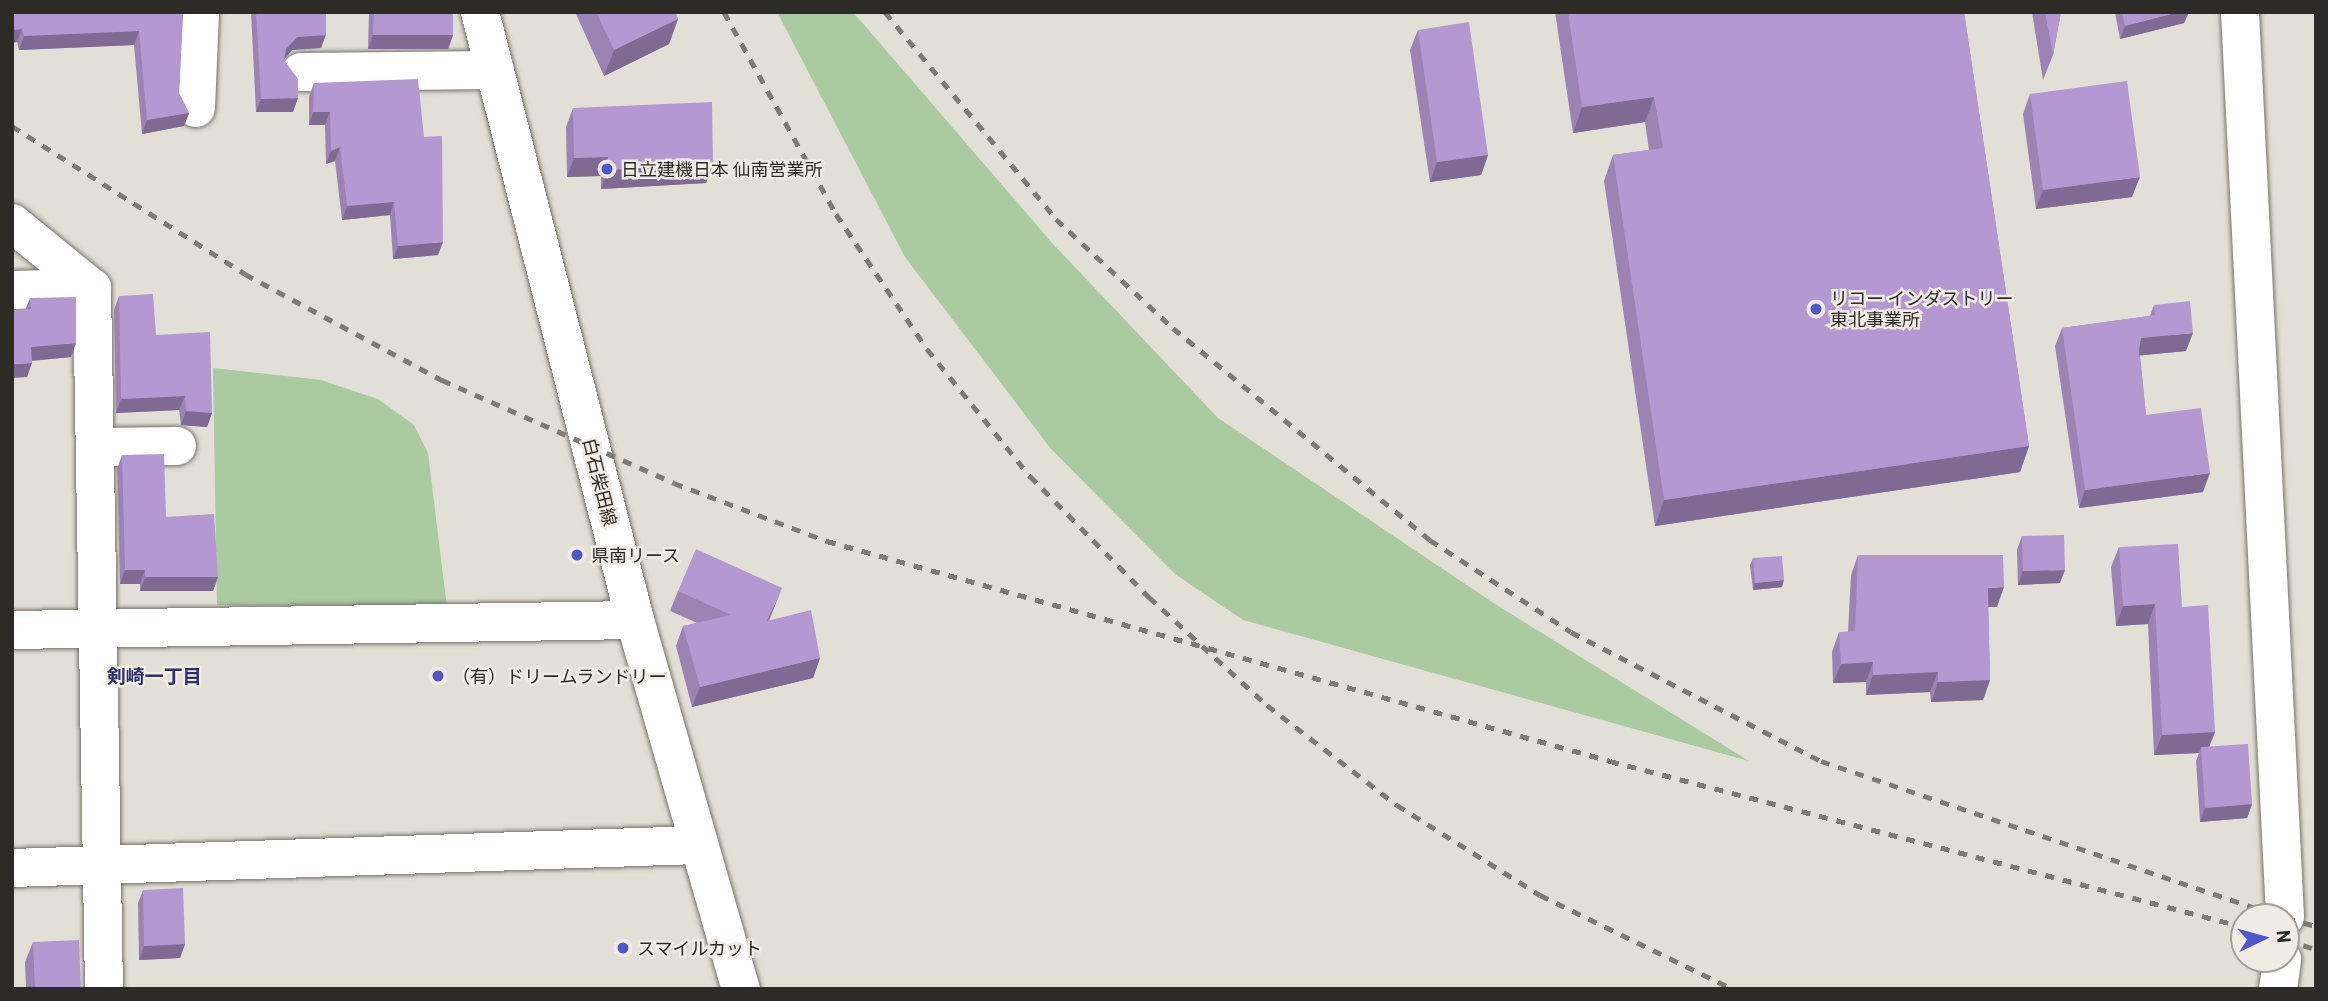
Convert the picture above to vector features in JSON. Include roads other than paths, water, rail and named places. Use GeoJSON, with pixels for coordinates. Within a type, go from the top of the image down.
{"type":"FeatureCollection","features":[{"type":"Feature","properties":{"kind":"street"},"geometry":{"type":"LineString","coordinates":[[196,108],[200,12]]}},
{"type":"Feature","properties":{"kind":"street","name":"白石柴田線"},"geometry":{"type":"LineString","coordinates":[[480,12],[635,620],[740,989]]}},
{"type":"Feature","properties":{"kind":"street"},"geometry":{"type":"LineString","coordinates":[[2240,12],[2284,903]]}},
{"type":"Feature","properties":{"kind":"street"},"geometry":{"type":"LineString","coordinates":[[301,72],[495,70]]}},
{"type":"Feature","properties":{"kind":"street"},"geometry":{"type":"LineString","coordinates":[[12,223],[92,288],[101,630],[104,989]]}},
{"type":"Feature","properties":{"kind":"street"},"geometry":{"type":"LineString","coordinates":[[12,290],[92,288]]}},
{"type":"Feature","properties":{"kind":"street"},"geometry":{"type":"LineString","coordinates":[[95,447],[177,446]]}},
{"type":"Feature","properties":{"kind":"street"},"geometry":{"type":"LineString","coordinates":[[12,630],[635,620]]}},
{"type":"Feature","properties":{"kind":"street"},"geometry":{"type":"LineString","coordinates":[[12,868],[697,845]]}},
{"type":"Feature","properties":{"kind":"railway"},"geometry":{"type":"LineString","coordinates":[[724,12],[836,214],[927,349],[1030,476],[1149,597],[1267,705],[1397,805],[1540,895],[1733,989]]}},
{"type":"Feature","properties":{"kind":"railway"},"geometry":{"type":"LineString","coordinates":[[885,12],[1056,219],[1173,328],[1430,540],[1571,632],[1821,761],[2242,903]]}},
{"type":"Feature","properties":{"kind":"railway"},"geometry":{"type":"LineString","coordinates":[[12,126],[245,274],[442,380],[674,483],[827,541],[1610,761],[2230,923]]}},
{"type":"Feature","properties":{"kind":"railway"},"geometry":{"type":"LineString","coordinates":[[2300,922],[2316,926]]}},
{"type":"Feature","properties":{"kind":"railway"},"geometry":{"type":"LineString","coordinates":[[2300,944],[2316,949]]}},
{"type":"Feature","properties":{"kind":"place","name":"日立建機日本 仙南営業所"},"geometry":{"type":"Point","coordinates":[607,169]}},
{"type":"Feature","properties":{"kind":"place","name":"リコー インダストリー 東北事業所"},"geometry":{"type":"Point","coordinates":[1816,309]}},
{"type":"Feature","properties":{"kind":"place","name":"県南リース"},"geometry":{"type":"Point","coordinates":[577,555]}},
{"type":"Feature","properties":{"kind":"place","name":"（有）ドリームランドリー"},"geometry":{"type":"Point","coordinates":[438,676]}},
{"type":"Feature","properties":{"kind":"place","name":"スマイルカット"},"geometry":{"type":"Point","coordinates":[623,948]}},
{"type":"Feature","properties":{"kind":"district","name":"剣崎一丁目"},"geometry":{"type":"Point","coordinates":[154,676]}}]}
